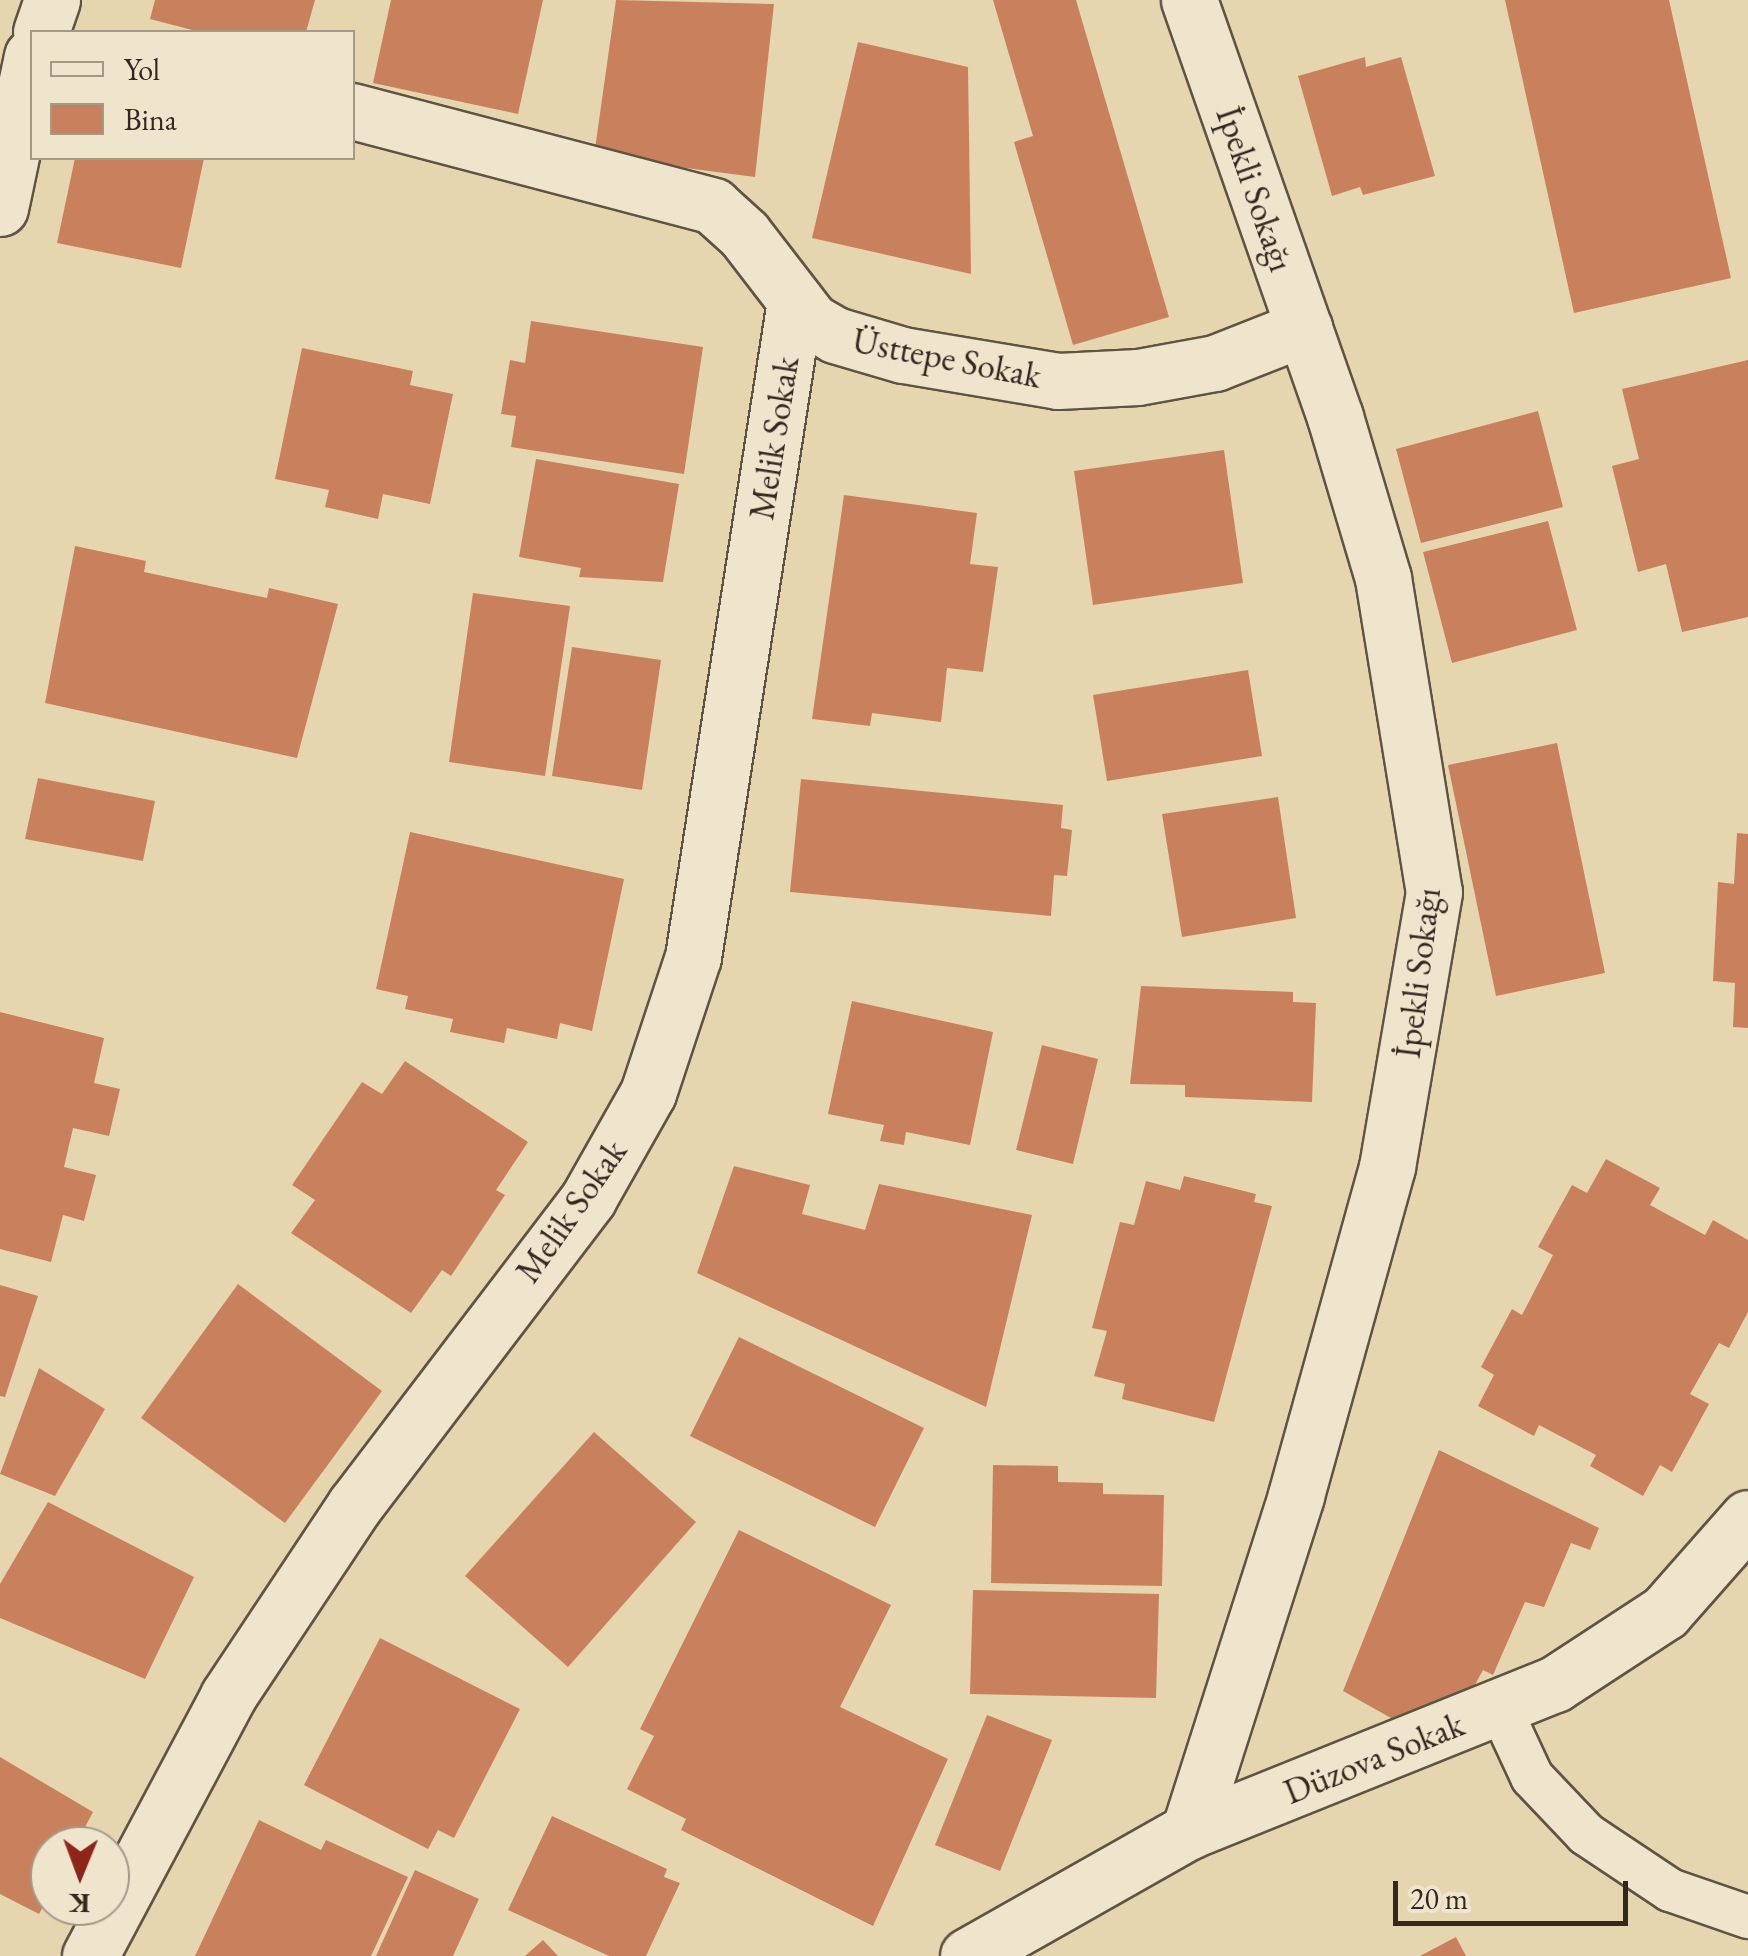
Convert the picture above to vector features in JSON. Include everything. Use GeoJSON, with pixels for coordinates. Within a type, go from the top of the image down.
{"type":"FeatureCollection","features":[{"type":"Feature","properties":{"kind":"street"},"geometry":{"type":"LineString","coordinates":[[40,30],[52,0]]}},
{"type":"Feature","properties":{"kind":"street","name":"İpekli Sokağı"},"geometry":{"type":"LineString","coordinates":[[1188,0],[1304,328],[1383,578],[1434,892],[1387,1166],[1296,1496],[1188,1831]]}},
{"type":"Feature","properties":{"kind":"street"},"geometry":{"type":"LineString","coordinates":[[0,208],[26,63]]}},
{"type":"Feature","properties":{"kind":"street","name":"Üsttepe Sokak"},"geometry":{"type":"LineString","coordinates":[[355,111],[713,206],[744,234],[795,301],[835,336],[937,362],[1058,381],[1138,377],[1215,363],[1304,328]]}},
{"type":"Feature","properties":{"kind":"street","name":"Melik Sokak"},"geometry":{"type":"LineString","coordinates":[[90,1956],[228,1696],[355,1505],[588,1200],[648,1092],[693,957],[795,301]]}},
{"type":"Feature","properties":{"kind":"street","name":"Düzova Sokak"},"geometry":{"type":"LineString","coordinates":[[968,1956],[1188,1831],[1555,1684],[1665,1612],[1748,1518]]}},
{"type":"Feature","properties":{"kind":"lane"},"geometry":{"type":"LineString","coordinates":[[1500,1708],[1532,1778],[1586,1834],[1670,1890],[1748,1918]]}},
{"type":"Feature","properties":{"kind":"building"},"geometry":{"type":"Polygon","coordinates":[[[155,0],[315,0],[307,30],[192,30],[150,19],[155,0]]]}},
{"type":"Feature","properties":{"kind":"building"},"geometry":{"type":"Polygon","coordinates":[[[391,0],[543,0],[518,114],[373,83],[391,0]]]}},
{"type":"Feature","properties":{"kind":"building"},"geometry":{"type":"Polygon","coordinates":[[[616,0],[774,4],[755,177],[594,156],[616,0]]]}},
{"type":"Feature","properties":{"kind":"building"},"geometry":{"type":"Polygon","coordinates":[[[993,0],[1076,0],[1169,317],[1073,345],[1014,142],[1033,136],[993,0]]]}},
{"type":"Feature","properties":{"kind":"building"},"geometry":{"type":"Polygon","coordinates":[[[1505,0],[1669,0],[1731,278],[1574,313],[1505,0]]]}},
{"type":"Feature","properties":{"kind":"building"},"geometry":{"type":"Polygon","coordinates":[[[858,42],[968,67],[971,274],[812,238],[858,42]]]}},
{"type":"Feature","properties":{"kind":"building"},"geometry":{"type":"Polygon","coordinates":[[[1365,57],[1366,67],[1401,57],[1435,176],[1363,195],[1360,187],[1332,196],[1298,76],[1365,57]]]}},
{"type":"Feature","properties":{"kind":"building"},"geometry":{"type":"Polygon","coordinates":[[[75,160],[204,160],[181,268],[57,243],[75,160]]]}},
{"type":"Feature","properties":{"kind":"building"},"geometry":{"type":"Polygon","coordinates":[[[531,321],[703,347],[684,474],[511,447],[516,416],[501,414],[510,360],[525,363],[531,321]]]}},
{"type":"Feature","properties":{"kind":"building"},"geometry":{"type":"Polygon","coordinates":[[[302,348],[413,371],[410,385],[453,394],[430,504],[383,494],[378,519],[325,507],[329,490],[275,479],[302,348]]]}},
{"type":"Feature","properties":{"kind":"building"},"geometry":{"type":"Polygon","coordinates":[[[1748,360],[1748,617],[1682,632],[1666,564],[1638,572],[1612,466],[1639,459],[1622,389],[1748,360]]]}},
{"type":"Feature","properties":{"kind":"building"},"geometry":{"type":"Polygon","coordinates":[[[1538,411],[1563,507],[1421,543],[1396,449],[1538,411]]]}},
{"type":"Feature","properties":{"kind":"building"},"geometry":{"type":"Polygon","coordinates":[[[1224,450],[1243,583],[1093,605],[1074,471],[1224,450]]]}},
{"type":"Feature","properties":{"kind":"building"},"geometry":{"type":"Polygon","coordinates":[[[536,459],[679,484],[663,582],[579,577],[581,568],[519,557],[536,459]]]}},
{"type":"Feature","properties":{"kind":"building"},"geometry":{"type":"Polygon","coordinates":[[[844,495],[977,513],[970,564],[998,567],[983,672],[947,668],[941,722],[872,713],[870,726],[812,719],[844,495]]]}},
{"type":"Feature","properties":{"kind":"building"},"geometry":{"type":"Polygon","coordinates":[[[1548,521],[1577,630],[1452,663],[1423,552],[1548,521]]]}},
{"type":"Feature","properties":{"kind":"building"},"geometry":{"type":"Polygon","coordinates":[[[75,546],[146,561],[144,572],[267,598],[269,588],[338,604],[297,758],[45,703],[75,546]]]}},
{"type":"Feature","properties":{"kind":"building"},"geometry":{"type":"Polygon","coordinates":[[[473,593],[570,606],[545,776],[449,762],[473,593]]]}},
{"type":"Feature","properties":{"kind":"building"},"geometry":{"type":"Polygon","coordinates":[[[572,647],[661,660],[642,790],[552,776],[572,647]]]}},
{"type":"Feature","properties":{"kind":"building"},"geometry":{"type":"Polygon","coordinates":[[[1248,670],[1262,756],[1107,781],[1093,695],[1248,670]]]}},
{"type":"Feature","properties":{"kind":"building"},"geometry":{"type":"Polygon","coordinates":[[[1557,743],[1605,973],[1496,996],[1448,765],[1557,743]]]}},
{"type":"Feature","properties":{"kind":"building"},"geometry":{"type":"Polygon","coordinates":[[[38,778],[155,801],[143,861],[25,839],[38,778]]]}},
{"type":"Feature","properties":{"kind":"building"},"geometry":{"type":"Polygon","coordinates":[[[801,779],[1063,805],[1061,828],[1072,830],[1067,876],[1054,875],[1051,916],[790,892],[801,779]]]}},
{"type":"Feature","properties":{"kind":"building"},"geometry":{"type":"Polygon","coordinates":[[[1278,797],[1296,918],[1182,937],[1162,814],[1278,797]]]}},
{"type":"Feature","properties":{"kind":"building"},"geometry":{"type":"Polygon","coordinates":[[[410,832],[624,879],[592,1031],[560,1023],[557,1039],[507,1028],[504,1043],[450,1032],[453,1019],[405,1009],[408,996],[376,989],[410,832]]]}},
{"type":"Feature","properties":{"kind":"building"},"geometry":{"type":"Polygon","coordinates":[[[1737,833],[1748,834],[1748,1028],[1733,1027],[1735,983],[1713,981],[1718,882],[1734,884],[1737,833]]]}},
{"type":"Feature","properties":{"kind":"building"},"geometry":{"type":"Polygon","coordinates":[[[1141,986],[1293,992],[1293,1002],[1316,1003],[1312,1102],[1185,1097],[1185,1085],[1130,1084],[1141,986]]]}},
{"type":"Feature","properties":{"kind":"building"},"geometry":{"type":"Polygon","coordinates":[[[852,1001],[993,1032],[970,1145],[906,1132],[904,1145],[880,1141],[884,1125],[828,1114],[852,1001]]]}},
{"type":"Feature","properties":{"kind":"building"},"geometry":{"type":"Polygon","coordinates":[[[0,1012],[104,1038],[94,1083],[120,1089],[109,1136],[73,1128],[64,1167],[96,1175],[84,1221],[63,1215],[51,1262],[0,1249],[0,1012]]]}},
{"type":"Feature","properties":{"kind":"building"},"geometry":{"type":"Polygon","coordinates":[[[1042,1045],[1098,1059],[1073,1164],[1016,1150],[1042,1045]]]}},
{"type":"Feature","properties":{"kind":"building"},"geometry":{"type":"Polygon","coordinates":[[[405,1061],[528,1142],[496,1190],[505,1195],[451,1276],[442,1270],[411,1313],[291,1233],[315,1200],[292,1185],[362,1082],[382,1094],[405,1061]]]}},
{"type":"Feature","properties":{"kind":"building"},"geometry":{"type":"Polygon","coordinates":[[[1606,1159],[1660,1188],[1650,1205],[1705,1235],[1713,1220],[1748,1240],[1748,1312],[1729,1348],[1719,1343],[1690,1394],[1709,1404],[1672,1472],[1660,1465],[1643,1496],[1590,1466],[1596,1455],[1539,1425],[1534,1436],[1478,1406],[1494,1375],[1481,1367],[1512,1309],[1522,1315],[1553,1255],[1538,1247],[1572,1185],[1587,1193],[1606,1159]]]}},
{"type":"Feature","properties":{"kind":"building"},"geometry":{"type":"Polygon","coordinates":[[[734,1166],[810,1185],[802,1214],[865,1230],[879,1184],[1032,1215],[986,1407],[697,1273],[734,1166]]]}},
{"type":"Feature","properties":{"kind":"building"},"geometry":{"type":"Polygon","coordinates":[[[1184,1176],[1256,1194],[1254,1202],[1272,1206],[1214,1422],[1122,1399],[1125,1384],[1094,1376],[1107,1331],[1092,1328],[1120,1222],[1134,1225],[1146,1181],[1180,1190],[1184,1176]]]}},
{"type":"Feature","properties":{"kind":"building"},"geometry":{"type":"Polygon","coordinates":[[[238,1284],[382,1391],[285,1523],[141,1418],[238,1284]]]}},
{"type":"Feature","properties":{"kind":"building"},"geometry":{"type":"Polygon","coordinates":[[[0,1285],[38,1296],[5,1397],[0,1396],[0,1285]]]}},
{"type":"Feature","properties":{"kind":"building"},"geometry":{"type":"Polygon","coordinates":[[[739,1337],[924,1428],[875,1527],[690,1436],[739,1337]]]}},
{"type":"Feature","properties":{"kind":"building"},"geometry":{"type":"Polygon","coordinates":[[[39,1368],[105,1409],[55,1496],[0,1474],[39,1368]]]}},
{"type":"Feature","properties":{"kind":"building"},"geometry":{"type":"Polygon","coordinates":[[[594,1432],[696,1522],[568,1667],[465,1576],[594,1432]]]}},
{"type":"Feature","properties":{"kind":"building"},"geometry":{"type":"Polygon","coordinates":[[[1439,1450],[1599,1528],[1590,1550],[1571,1543],[1544,1607],[1525,1602],[1493,1675],[1483,1670],[1463,1707],[1398,1722],[1343,1691],[1439,1450]]]}},
{"type":"Feature","properties":{"kind":"building"},"geometry":{"type":"Polygon","coordinates":[[[993,1465],[1058,1466],[1058,1482],[1103,1483],[1103,1494],[1164,1495],[1162,1586],[991,1583],[993,1465]]]}},
{"type":"Feature","properties":{"kind":"building"},"geometry":{"type":"Polygon","coordinates":[[[48,1502],[194,1577],[145,1679],[0,1618],[0,1584],[48,1502]]]}},
{"type":"Feature","properties":{"kind":"building"},"geometry":{"type":"Polygon","coordinates":[[[739,1530],[891,1605],[840,1707],[948,1759],[873,1926],[681,1830],[686,1819],[627,1789],[654,1736],[640,1729],[739,1530]]]}},
{"type":"Feature","properties":{"kind":"building"},"geometry":{"type":"Polygon","coordinates":[[[973,1590],[1159,1594],[1156,1698],[970,1694],[973,1590]]]}},
{"type":"Feature","properties":{"kind":"building"},"geometry":{"type":"Polygon","coordinates":[[[380,1638],[520,1709],[454,1838],[438,1830],[428,1849],[304,1785],[380,1638]]]}},
{"type":"Feature","properties":{"kind":"building"},"geometry":{"type":"Polygon","coordinates":[[[987,1715],[1052,1740],[1000,1871],[935,1845],[987,1715]]]}},
{"type":"Feature","properties":{"kind":"building"},"geometry":{"type":"Polygon","coordinates":[[[0,1757],[93,1812],[86,1826],[30,1826],[30,1909],[0,1894],[0,1757]]]}},
{"type":"Feature","properties":{"kind":"building"},"geometry":{"type":"Polygon","coordinates":[[[552,1816],[667,1869],[664,1877],[680,1883],[646,1956],[609,1956],[508,1910],[552,1816]]]}},
{"type":"Feature","properties":{"kind":"building"},"geometry":{"type":"Polygon","coordinates":[[[259,1820],[321,1850],[326,1840],[408,1877],[371,1956],[195,1956],[259,1820]]]}},
{"type":"Feature","properties":{"kind":"building"},"geometry":{"type":"Polygon","coordinates":[[[415,1870],[479,1899],[453,1956],[376,1956],[415,1870]]]}},
{"type":"Feature","properties":{"kind":"building"},"geometry":{"type":"Polygon","coordinates":[[[1456,1937],[1466,1956],[1420,1956],[1456,1937]]]}},
{"type":"Feature","properties":{"kind":"building"},"geometry":{"type":"Polygon","coordinates":[[[543,1940],[558,1956],[525,1956],[543,1940]]]}}]}
